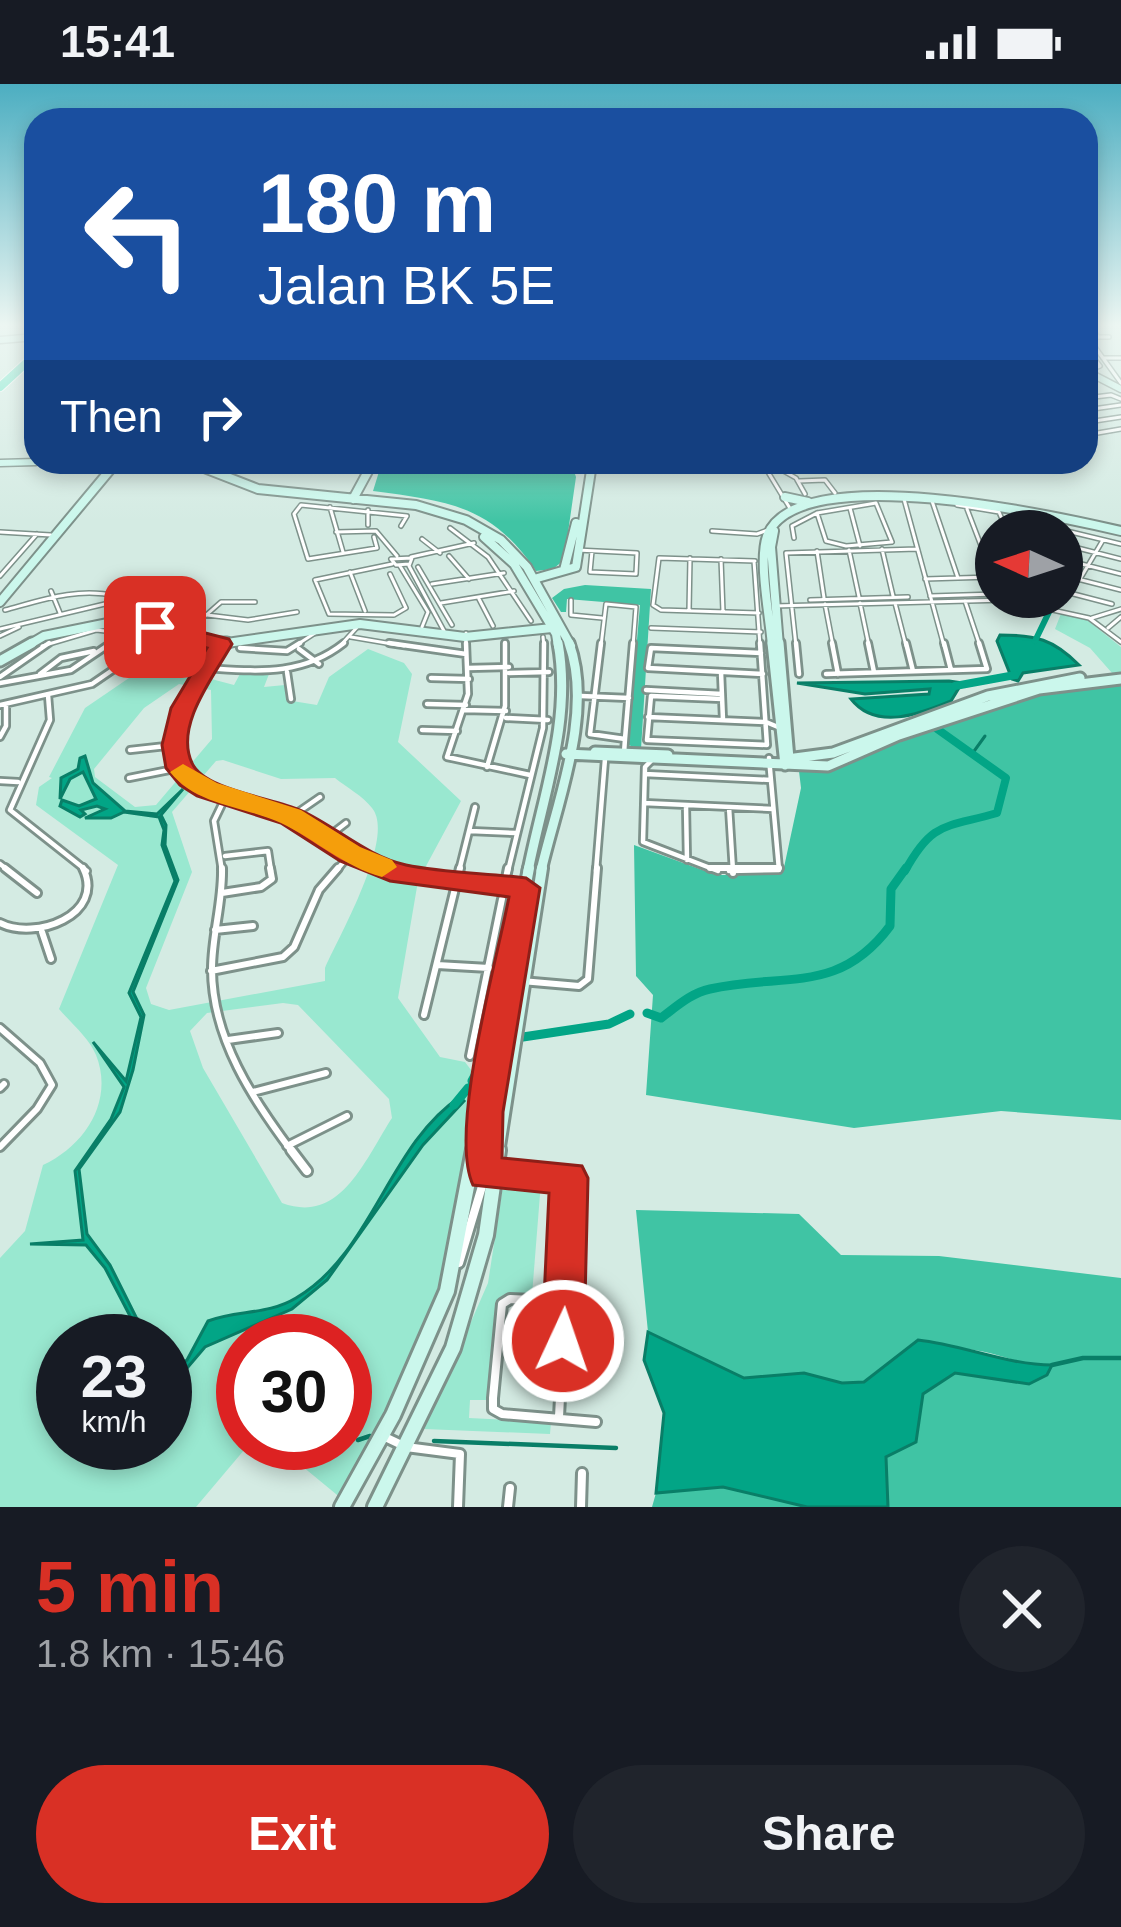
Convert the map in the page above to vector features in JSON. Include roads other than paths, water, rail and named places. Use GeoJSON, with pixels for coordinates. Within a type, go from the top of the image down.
{"type":"FeatureCollection","features":[{"type":"Feature","properties":{"kind":"street"},"geometry":{"type":"LineString","coordinates":[[1098,429],[1102,432]]}},
{"type":"Feature","properties":{"kind":"street"},"geometry":{"type":"LineString","coordinates":[[1098,433],[1121,430]]}},
{"type":"Feature","properties":{"kind":"street"},"geometry":{"type":"LineString","coordinates":[[2,602],[103,474]]}},
{"type":"Feature","properties":{"kind":"street"},"geometry":{"type":"LineString","coordinates":[[2,602],[103,474]]}},
{"type":"Feature","properties":{"kind":"street"},"geometry":{"type":"LineString","coordinates":[[210,474],[270,495],[351,497],[449,519],[493,542],[505,554],[569,639],[573,656],[577,696],[531,888],[473,1294],[454,1348],[375,1507]]}},
{"type":"Feature","properties":{"kind":"street"},"geometry":{"type":"LineString","coordinates":[[219,474],[258,489],[416,505],[466,520],[501,540],[535,576],[546,628],[548,720],[506,878]]}},
{"type":"Feature","properties":{"kind":"street"},"geometry":{"type":"LineString","coordinates":[[351,497],[364,474]]}},
{"type":"Feature","properties":{"kind":"street"},"geometry":{"type":"LineString","coordinates":[[535,576],[568,567],[587,474]]}},
{"type":"Feature","properties":{"kind":"street"},"geometry":{"type":"LineString","coordinates":[[766,474],[778,482],[790,508]]}},
{"type":"Feature","properties":{"kind":"street"},"geometry":{"type":"LineString","coordinates":[[788,474],[799,481],[828,481],[835,493]]}},
{"type":"Feature","properties":{"kind":"street"},"geometry":{"type":"LineString","coordinates":[[799,481],[805,494]]}},
{"type":"Feature","properties":{"kind":"street"},"geometry":{"type":"LineString","coordinates":[[790,508],[908,494],[1121,532]]}},
{"type":"Feature","properties":{"kind":"street"},"geometry":{"type":"LineString","coordinates":[[351,497],[379,504]]}},
{"type":"Feature","properties":{"kind":"street"},"geometry":{"type":"LineString","coordinates":[[951,670],[902,500],[986,510]]}},
{"type":"Feature","properties":{"kind":"street"},"geometry":{"type":"LineString","coordinates":[[932,501],[958,578]]}},
{"type":"Feature","properties":{"kind":"street"},"geometry":{"type":"LineString","coordinates":[[565,752],[764,747],[759,613],[763,534],[790,508],[880,504],[892,542],[860,546],[826,541],[817,508]]}},
{"type":"Feature","properties":{"kind":"street"},"geometry":{"type":"LineString","coordinates":[[374,537],[378,546],[373,549],[305,557],[294,516],[301,505],[368,510],[407,516],[401,526]]}},
{"type":"Feature","properties":{"kind":"street"},"geometry":{"type":"LineString","coordinates":[[330,507],[344,554]]}},
{"type":"Feature","properties":{"kind":"street"},"geometry":{"type":"LineString","coordinates":[[966,507],[975,530]]}},
{"type":"Feature","properties":{"kind":"street"},"geometry":{"type":"LineString","coordinates":[[780,762],[772,537],[790,508]]}},
{"type":"Feature","properties":{"kind":"street"},"geometry":{"type":"LineString","coordinates":[[794,538],[792,524],[817,508]]}},
{"type":"Feature","properties":{"kind":"street"},"geometry":{"type":"LineString","coordinates":[[850,508],[860,546]]}},
{"type":"Feature","properties":{"kind":"street"},"geometry":{"type":"LineString","coordinates":[[368,510],[368,525]]}},
{"type":"Feature","properties":{"kind":"street"},"geometry":{"type":"LineString","coordinates":[[450,528],[474,543],[504,573],[514,591],[573,656]]}},
{"type":"Feature","properties":{"kind":"street"},"geometry":{"type":"LineString","coordinates":[[336,532],[376,531],[397,556],[411,561],[448,628]]}},
{"type":"Feature","properties":{"kind":"street"},"geometry":{"type":"LineString","coordinates":[[712,531],[763,534]]}},
{"type":"Feature","properties":{"kind":"street"},"geometry":{"type":"LineString","coordinates":[[0,532],[51,535]]}},
{"type":"Feature","properties":{"kind":"street"},"geometry":{"type":"LineString","coordinates":[[0,576],[37,534]]}},
{"type":"Feature","properties":{"kind":"street"},"geometry":{"type":"LineString","coordinates":[[1083,535],[1121,544]]}},
{"type":"Feature","properties":{"kind":"street"},"geometry":{"type":"LineString","coordinates":[[422,539],[440,553]]}},
{"type":"Feature","properties":{"kind":"street"},"geometry":{"type":"LineString","coordinates":[[1083,572],[1103,540]]}},
{"type":"Feature","properties":{"kind":"street"},"geometry":{"type":"LineString","coordinates":[[389,574],[405,611],[326,613],[315,580],[400,566],[474,543]]}},
{"type":"Feature","properties":{"kind":"street"},"geometry":{"type":"LineString","coordinates":[[882,549],[913,671]]}},
{"type":"Feature","properties":{"kind":"street"},"geometry":{"type":"LineString","coordinates":[[799,674],[786,553],[917,549]]}},
{"type":"Feature","properties":{"kind":"street"},"geometry":{"type":"LineString","coordinates":[[575,550],[637,553],[636,574],[590,572],[592,551]]}},
{"type":"Feature","properties":{"kind":"street"},"geometry":{"type":"LineString","coordinates":[[849,550],[874,673]]}},
{"type":"Feature","properties":{"kind":"street"},"geometry":{"type":"LineString","coordinates":[[1083,550],[1121,559]]}},
{"type":"Feature","properties":{"kind":"street"},"geometry":{"type":"LineString","coordinates":[[817,551],[838,674]]}},
{"type":"Feature","properties":{"kind":"street"},"geometry":{"type":"LineString","coordinates":[[505,554],[535,576]]}},
{"type":"Feature","properties":{"kind":"street"},"geometry":{"type":"LineString","coordinates":[[392,564],[397,556]]}},
{"type":"Feature","properties":{"kind":"street"},"geometry":{"type":"LineString","coordinates":[[449,556],[469,578]]}},
{"type":"Feature","properties":{"kind":"street"},"geometry":{"type":"LineString","coordinates":[[689,558],[689,611]]}},
{"type":"Feature","properties":{"kind":"street"},"geometry":{"type":"LineString","coordinates":[[759,561],[658,559],[656,608],[759,613]]}},
{"type":"Feature","properties":{"kind":"street"},"geometry":{"type":"LineString","coordinates":[[721,559],[723,612]]}},
{"type":"Feature","properties":{"kind":"street"},"geometry":{"type":"LineString","coordinates":[[645,766],[643,842],[733,873],[779,870],[773,809],[780,762],[773,606],[759,561]]}},
{"type":"Feature","properties":{"kind":"street"},"geometry":{"type":"LineString","coordinates":[[1083,564],[1121,574]]}},
{"type":"Feature","properties":{"kind":"street"},"geometry":{"type":"LineString","coordinates":[[400,566],[428,612],[422,627]]}},
{"type":"Feature","properties":{"kind":"street"},"geometry":{"type":"LineString","coordinates":[[418,567],[441,602],[448,628]]}},
{"type":"Feature","properties":{"kind":"street"},"geometry":{"type":"LineString","coordinates":[[350,572],[366,614]]}},
{"type":"Feature","properties":{"kind":"street"},"geometry":{"type":"LineString","coordinates":[[431,584],[504,573]]}},
{"type":"Feature","properties":{"kind":"street"},"geometry":{"type":"LineString","coordinates":[[925,579],[975,578]]}},
{"type":"Feature","properties":{"kind":"street"},"geometry":{"type":"LineString","coordinates":[[1083,580],[1121,590]]}},
{"type":"Feature","properties":{"kind":"street"},"geometry":{"type":"LineString","coordinates":[[51,591],[61,615]]}},
{"type":"Feature","properties":{"kind":"street"},"geometry":{"type":"LineString","coordinates":[[441,602],[514,591]]}},
{"type":"Feature","properties":{"kind":"street"},"geometry":{"type":"LineString","coordinates":[[2,602],[108,593],[116,596],[109,621]]}},
{"type":"Feature","properties":{"kind":"street"},"geometry":{"type":"LineString","coordinates":[[773,606],[975,596]]}},
{"type":"Feature","properties":{"kind":"street"},"geometry":{"type":"LineString","coordinates":[[1083,596],[1112,604]]}},
{"type":"Feature","properties":{"kind":"street"},"geometry":{"type":"LineString","coordinates":[[478,597],[493,626]]}},
{"type":"Feature","properties":{"kind":"street"},"geometry":{"type":"LineString","coordinates":[[894,600],[908,597]]}},
{"type":"Feature","properties":{"kind":"street"},"geometry":{"type":"LineString","coordinates":[[930,599],[1022,602],[1089,618],[1120,616]]}},
{"type":"Feature","properties":{"kind":"street"},"geometry":{"type":"LineString","coordinates":[[810,600],[825,602]]}},
{"type":"Feature","properties":{"kind":"street"},"geometry":{"type":"LineString","coordinates":[[571,601],[571,615],[602,618]]}},
{"type":"Feature","properties":{"kind":"street"},"geometry":{"type":"LineString","coordinates":[[826,674],[987,670],[965,601]]}},
{"type":"Feature","properties":{"kind":"street"},"geometry":{"type":"LineString","coordinates":[[204,617],[221,602],[255,602]]}},
{"type":"Feature","properties":{"kind":"street"},"geometry":{"type":"LineString","coordinates":[[0,633],[113,604],[253,620],[297,612]]}},
{"type":"Feature","properties":{"kind":"street"},"geometry":{"type":"LineString","coordinates":[[625,753],[629,698],[635,606],[604,604],[591,736],[626,739]]}},
{"type":"Feature","properties":{"kind":"street"},"geometry":{"type":"LineString","coordinates":[[701,611],[703,631]]}},
{"type":"Feature","properties":{"kind":"street"},"geometry":{"type":"LineString","coordinates":[[1107,616],[1120,616]]}},
{"type":"Feature","properties":{"kind":"street"},"geometry":{"type":"LineString","coordinates":[[1106,630],[1120,616]]}},
{"type":"Feature","properties":{"kind":"street"},"geometry":{"type":"LineString","coordinates":[[1089,618],[1121,642]]}},
{"type":"Feature","properties":{"kind":"street"},"geometry":{"type":"LineString","coordinates":[[0,680],[19,657],[79,634],[130,630],[224,639],[364,620],[466,635],[546,628]]}},
{"type":"Feature","properties":{"kind":"street"},"geometry":{"type":"LineString","coordinates":[[0,658],[44,636],[109,621],[151,622],[168,632],[220,644],[360,624],[448,628],[466,635]]}},
{"type":"Feature","properties":{"kind":"street"},"geometry":{"type":"LineString","coordinates":[[204,668],[287,672],[319,664],[360,624]]}},
{"type":"Feature","properties":{"kind":"street"},"geometry":{"type":"LineString","coordinates":[[546,628],[565,682],[565,752]]}},
{"type":"Feature","properties":{"kind":"street"},"geometry":{"type":"LineString","coordinates":[[651,628],[761,632]]}},
{"type":"Feature","properties":{"kind":"street"},"geometry":{"type":"LineString","coordinates":[[0,680],[71,670],[130,630]]}},
{"type":"Feature","properties":{"kind":"street"},"geometry":{"type":"LineString","coordinates":[[0,737],[3,704],[92,684],[168,632]]}},
{"type":"Feature","properties":{"kind":"street"},"geometry":{"type":"LineString","coordinates":[[298,648],[315,633]]}},
{"type":"Feature","properties":{"kind":"street"},"geometry":{"type":"LineString","coordinates":[[466,635],[469,679],[465,707],[447,758],[530,775]]}},
{"type":"Feature","properties":{"kind":"street"},"geometry":{"type":"LineString","coordinates":[[351,637],[384,640],[428,653],[466,654]]}},
{"type":"Feature","properties":{"kind":"street"},"geometry":{"type":"LineString","coordinates":[[487,767],[506,715],[509,670],[505,642]]}},
{"type":"Feature","properties":{"kind":"street"},"geometry":{"type":"LineString","coordinates":[[47,643],[61,658]]}},
{"type":"Feature","properties":{"kind":"street"},"geometry":{"type":"LineString","coordinates":[[220,644],[183,708],[175,745],[179,768],[207,790],[291,817],[350,854],[401,874],[458,884],[531,888]]}},
{"type":"Feature","properties":{"kind":"street"},"geometry":{"type":"LineString","coordinates":[[240,648],[298,648],[319,664]]}},
{"type":"Feature","properties":{"kind":"street"},"geometry":{"type":"LineString","coordinates":[[763,653],[651,648],[652,669],[763,674]]}},
{"type":"Feature","properties":{"kind":"street"},"geometry":{"type":"LineString","coordinates":[[39,676],[61,658],[100,650]]}},
{"type":"Feature","properties":{"kind":"street"},"geometry":{"type":"LineString","coordinates":[[178,654],[209,658]]}},
{"type":"Feature","properties":{"kind":"street"},"geometry":{"type":"LineString","coordinates":[[468,668],[549,672]]}},
{"type":"Feature","properties":{"kind":"street"},"geometry":{"type":"LineString","coordinates":[[287,672],[290,699]]}},
{"type":"Feature","properties":{"kind":"street"},"geometry":{"type":"LineString","coordinates":[[721,672],[723,720]]}},
{"type":"Feature","properties":{"kind":"street"},"geometry":{"type":"LineString","coordinates":[[565,752],[645,766],[831,758],[901,724],[1035,683],[1121,677]]}},
{"type":"Feature","properties":{"kind":"street"},"geometry":{"type":"LineString","coordinates":[[722,696],[651,696],[647,740],[721,757],[828,766],[912,730],[1039,689],[1121,677]]}},
{"type":"Feature","properties":{"kind":"street"},"geometry":{"type":"LineString","coordinates":[[431,678],[469,679]]}},
{"type":"Feature","properties":{"kind":"street"},"geometry":{"type":"LineString","coordinates":[[646,691],[722,696]]}},
{"type":"Feature","properties":{"kind":"street"},"geometry":{"type":"LineString","coordinates":[[0,923],[19,932],[42,932],[72,915],[89,878],[10,810],[50,720],[48,695]]}},
{"type":"Feature","properties":{"kind":"street"},"geometry":{"type":"LineString","coordinates":[[577,696],[629,698]]}},
{"type":"Feature","properties":{"kind":"street"},"geometry":{"type":"LineString","coordinates":[[427,704],[548,720]]}},
{"type":"Feature","properties":{"kind":"street"},"geometry":{"type":"LineString","coordinates":[[648,717],[778,722]]}},
{"type":"Feature","properties":{"kind":"street"},"geometry":{"type":"LineString","coordinates":[[422,730],[457,731]]}},
{"type":"Feature","properties":{"kind":"street"},"geometry":{"type":"LineString","coordinates":[[130,750],[175,745]]}},
{"type":"Feature","properties":{"kind":"street"},"geometry":{"type":"LineString","coordinates":[[517,980],[579,986],[588,979],[605,759]]}},
{"type":"Feature","properties":{"kind":"street"},"geometry":{"type":"LineString","coordinates":[[645,766],[780,762]]}},
{"type":"Feature","properties":{"kind":"street"},"geometry":{"type":"LineString","coordinates":[[129,778],[179,768]]}},
{"type":"Feature","properties":{"kind":"street"},"geometry":{"type":"LineString","coordinates":[[0,781],[20,782]]}},
{"type":"Feature","properties":{"kind":"street"},"geometry":{"type":"LineString","coordinates":[[226,796],[214,821],[225,856],[211,971],[228,1040],[253,1092],[307,1171]]}},
{"type":"Feature","properties":{"kind":"street"},"geometry":{"type":"LineString","coordinates":[[291,817],[320,797]]}},
{"type":"Feature","properties":{"kind":"street"},"geometry":{"type":"LineString","coordinates":[[644,803],[773,809]]}},
{"type":"Feature","properties":{"kind":"street"},"geometry":{"type":"LineString","coordinates":[[686,805],[686,860]]}},
{"type":"Feature","properties":{"kind":"street"},"geometry":{"type":"LineString","coordinates":[[424,1015],[475,807]]}},
{"type":"Feature","properties":{"kind":"street"},"geometry":{"type":"LineString","coordinates":[[729,807],[733,873]]}},
{"type":"Feature","properties":{"kind":"street"},"geometry":{"type":"LineString","coordinates":[[325,839],[346,823]]}},
{"type":"Feature","properties":{"kind":"street"},"geometry":{"type":"LineString","coordinates":[[470,831],[516,833]]}},
{"type":"Feature","properties":{"kind":"street"},"geometry":{"type":"LineString","coordinates":[[222,893],[261,887],[272,879],[268,851],[225,856]]}},
{"type":"Feature","properties":{"kind":"street"},"geometry":{"type":"LineString","coordinates":[[211,971],[284,957],[294,947],[320,890],[350,854]]}},
{"type":"Feature","properties":{"kind":"street"},"geometry":{"type":"LineString","coordinates":[[1,866],[38,893]]}},
{"type":"Feature","properties":{"kind":"street"},"geometry":{"type":"LineString","coordinates":[[470,1056],[502,899]]}},
{"type":"Feature","properties":{"kind":"street"},"geometry":{"type":"LineString","coordinates":[[215,930],[253,926]]}},
{"type":"Feature","properties":{"kind":"street"},"geometry":{"type":"LineString","coordinates":[[42,932],[51,959]]}},
{"type":"Feature","properties":{"kind":"street"},"geometry":{"type":"LineString","coordinates":[[437,965],[489,968]]}},
{"type":"Feature","properties":{"kind":"street"},"geometry":{"type":"LineString","coordinates":[[447,1291],[517,980]]}},
{"type":"Feature","properties":{"kind":"street"},"geometry":{"type":"LineString","coordinates":[[0,1028],[54,1074],[46,1099],[0,1147]]}},
{"type":"Feature","properties":{"kind":"street"},"geometry":{"type":"LineString","coordinates":[[228,1040],[278,1033]]}},
{"type":"Feature","properties":{"kind":"street"},"geometry":{"type":"LineString","coordinates":[[253,1092],[326,1073]]}},
{"type":"Feature","properties":{"kind":"street"},"geometry":{"type":"LineString","coordinates":[[342,1507],[382,1435],[469,1239],[491,1173],[485,1112]]}},
{"type":"Feature","properties":{"kind":"street"},"geometry":{"type":"LineString","coordinates":[[287,1146],[347,1116]]}},
{"type":"Feature","properties":{"kind":"street"},"geometry":{"type":"LineString","coordinates":[[491,1173],[569,1178],[559,1417]]}},
{"type":"Feature","properties":{"kind":"street"},"geometry":{"type":"LineString","coordinates":[[596,1422],[502,1414],[493,1408],[493,1398],[502,1304],[510,1299],[600,1303]]}},
{"type":"Feature","properties":{"kind":"street"},"geometry":{"type":"LineString","coordinates":[[382,1435],[406,1447],[460,1454],[458,1507]]}},
{"type":"Feature","properties":{"kind":"street"},"geometry":{"type":"LineString","coordinates":[[581,1507],[582,1473]]}},
{"type":"Feature","properties":{"kind":"street"},"geometry":{"type":"LineString","coordinates":[[508,1507],[510,1488]]}},
{"type":"Feature","properties":{"kind":"waterway"},"geometry":{"type":"LineString","coordinates":[[1035,641],[1046,618]]}},
{"type":"Feature","properties":{"kind":"waterway"},"geometry":{"type":"LineString","coordinates":[[955,686],[1015,675]]}},
{"type":"Feature","properties":{"kind":"waterway"},"geometry":{"type":"LineString","coordinates":[[905,871],[924,843],[942,828],[997,813],[1006,778],[933,726]]}},
{"type":"Feature","properties":{"kind":"waterway"},"geometry":{"type":"LineString","coordinates":[[972,754],[985,736]]}},
{"type":"Feature","properties":{"kind":"waterway"},"geometry":{"type":"LineString","coordinates":[[647,1013],[661,1018],[710,989],[808,977],[850,963],[890,926],[891,889],[906,868]]}},
{"type":"Feature","properties":{"kind":"waterway"},"geometry":{"type":"LineString","coordinates":[[523,1037],[609,1024],[630,1014]]}},
{"type":"Feature","properties":{"kind":"waterway"},"geometry":{"type":"LineString","coordinates":[[472,1081],[490,1048]]}},
{"type":"Feature","properties":{"kind":"waterway"},"geometry":{"type":"LineString","coordinates":[[454,1105],[468,1088]]}},
{"type":"Feature","properties":{"kind":"waterway"},"geometry":{"type":"LineString","coordinates":[[1052,1365],[1083,1358],[1121,1358]]}},
{"type":"Feature","properties":{"kind":"waterway"},"geometry":{"type":"LineString","coordinates":[[434,1441],[616,1448]]}}]}
